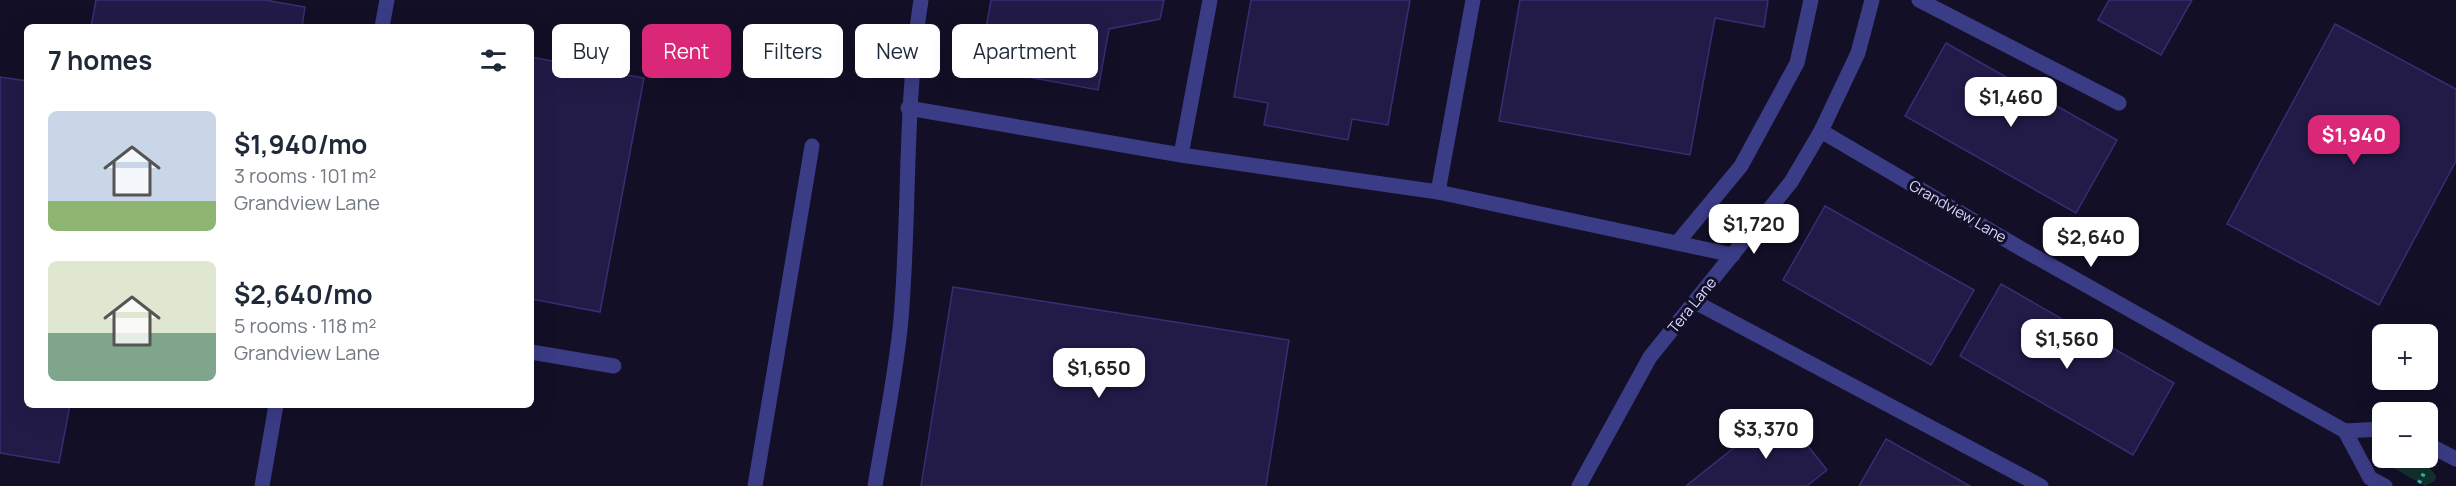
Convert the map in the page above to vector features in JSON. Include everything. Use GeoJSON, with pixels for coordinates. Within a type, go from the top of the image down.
{"type":"FeatureCollection","features":[{"type":"Feature","properties":{"kind":"street"},"geometry":{"type":"LineString","coordinates":[[383,24],[387,0]]}},
{"type":"Feature","properties":{"kind":"street"},"geometry":{"type":"LineString","coordinates":[[875,486],[901,320],[908,108],[912,52],[921,0]]}},
{"type":"Feature","properties":{"kind":"street"},"geometry":{"type":"LineString","coordinates":[[1181,155],[1210,0]]}},
{"type":"Feature","properties":{"kind":"street"},"geometry":{"type":"LineString","coordinates":[[1438,192],[1473,0]]}},
{"type":"Feature","properties":{"kind":"street"},"geometry":{"type":"LineString","coordinates":[[1677,243],[1741,166],[1797,63],[1810,0]]}},
{"type":"Feature","properties":{"kind":"street","name":"Tera Lane"},"geometry":{"type":"LineString","coordinates":[[1578,486],[1650,357],[1791,182],[1821,131],[1857,53],[1872,0]]}},
{"type":"Feature","properties":{"kind":"street"},"geometry":{"type":"LineString","coordinates":[[1919,0],[2119,103]]}},
{"type":"Feature","properties":{"kind":"street"},"geometry":{"type":"LineString","coordinates":[[908,108],[1181,155],[1438,192],[1733,255]]}},
{"type":"Feature","properties":{"kind":"street","name":"Grandview Lane"},"geometry":{"type":"LineString","coordinates":[[1821,131],[2020,248],[2345,431]]}},
{"type":"Feature","properties":{"kind":"street"},"geometry":{"type":"LineString","coordinates":[[755,486],[813,146]]}},
{"type":"Feature","properties":{"kind":"street"},"geometry":{"type":"LineString","coordinates":[[1695,302],[2041,486]]}},
{"type":"Feature","properties":{"kind":"street"},"geometry":{"type":"LineString","coordinates":[[534,353],[614,366]]}},
{"type":"Feature","properties":{"kind":"street"},"geometry":{"type":"LineString","coordinates":[[262,486],[275,408]]}},
{"type":"Feature","properties":{"kind":"street"},"geometry":{"type":"LineString","coordinates":[[2372,430],[2345,431],[2370,478],[2385,486]]}},
{"type":"Feature","properties":{"kind":"street"},"geometry":{"type":"LineString","coordinates":[[2438,450],[2456,459]]}},
{"type":"Feature","properties":{"kind":"path"},"geometry":{"type":"LineString","coordinates":[[2419,483],[2427,468]]}},
{"type":"Feature","properties":{"kind":"green space"},"geometry":{"type":"Polygon","coordinates":[[[2394,468],[2429,468],[2436,476],[2435,481],[2425,486],[2394,468]]]}},
{"type":"Feature","properties":{"kind":"building"},"geometry":{"type":"Polygon","coordinates":[[[96,0],[265,0],[305,7],[302,24],[92,24],[96,0]]]}},
{"type":"Feature","properties":{"kind":"building"},"geometry":{"type":"Polygon","coordinates":[[[991,0],[1164,0],[1160,19],[1109,29],[1098,90],[1033,78],[1098,78],[1098,24],[987,24],[991,0]]]}},
{"type":"Feature","properties":{"kind":"building"},"geometry":{"type":"Polygon","coordinates":[[[1251,0],[1410,0],[1388,125],[1352,119],[1348,140],[1264,125],[1268,103],[1234,97],[1251,0]]]}},
{"type":"Feature","properties":{"kind":"building"},"geometry":{"type":"Polygon","coordinates":[[[1520,0],[1768,0],[1764,27],[1715,18],[1690,155],[1499,121],[1520,0]]]}},
{"type":"Feature","properties":{"kind":"building"},"geometry":{"type":"Polygon","coordinates":[[[2109,0],[2192,0],[2161,55],[2098,20],[2109,0]]]}},
{"type":"Feature","properties":{"kind":"building"},"geometry":{"type":"Polygon","coordinates":[[[2335,24],[2456,89],[2456,161],[2379,305],[2227,224],[2335,24]]]}},
{"type":"Feature","properties":{"kind":"building"},"geometry":{"type":"Polygon","coordinates":[[[1946,43],[2117,140],[2076,213],[1905,116],[1946,43]]]}},
{"type":"Feature","properties":{"kind":"building"},"geometry":{"type":"Polygon","coordinates":[[[534,58],[552,61],[552,78],[630,78],[630,75],[644,78],[600,312],[534,300],[534,58]]]}},
{"type":"Feature","properties":{"kind":"building"},"geometry":{"type":"Polygon","coordinates":[[[0,77],[24,81],[24,408],[69,408],[59,463],[0,453],[0,77]]]}},
{"type":"Feature","properties":{"kind":"building"},"geometry":{"type":"Polygon","coordinates":[[[1825,206],[1974,290],[1931,365],[1783,280],[1825,206]]]}},
{"type":"Feature","properties":{"kind":"building"},"geometry":{"type":"Polygon","coordinates":[[[2001,284],[2174,383],[2133,455],[1960,356],[2001,284]]]}},
{"type":"Feature","properties":{"kind":"building"},"geometry":{"type":"Polygon","coordinates":[[[953,287],[1289,340],[1266,486],[921,486],[953,287]]]}},
{"type":"Feature","properties":{"kind":"building"},"geometry":{"type":"Polygon","coordinates":[[[1780,411],[1827,470],[1807,486],[1686,486],[1780,411]]]}},
{"type":"Feature","properties":{"kind":"building"},"geometry":{"type":"Polygon","coordinates":[[[1886,439],[1970,486],[1859,486],[1886,439]]]}}]}
